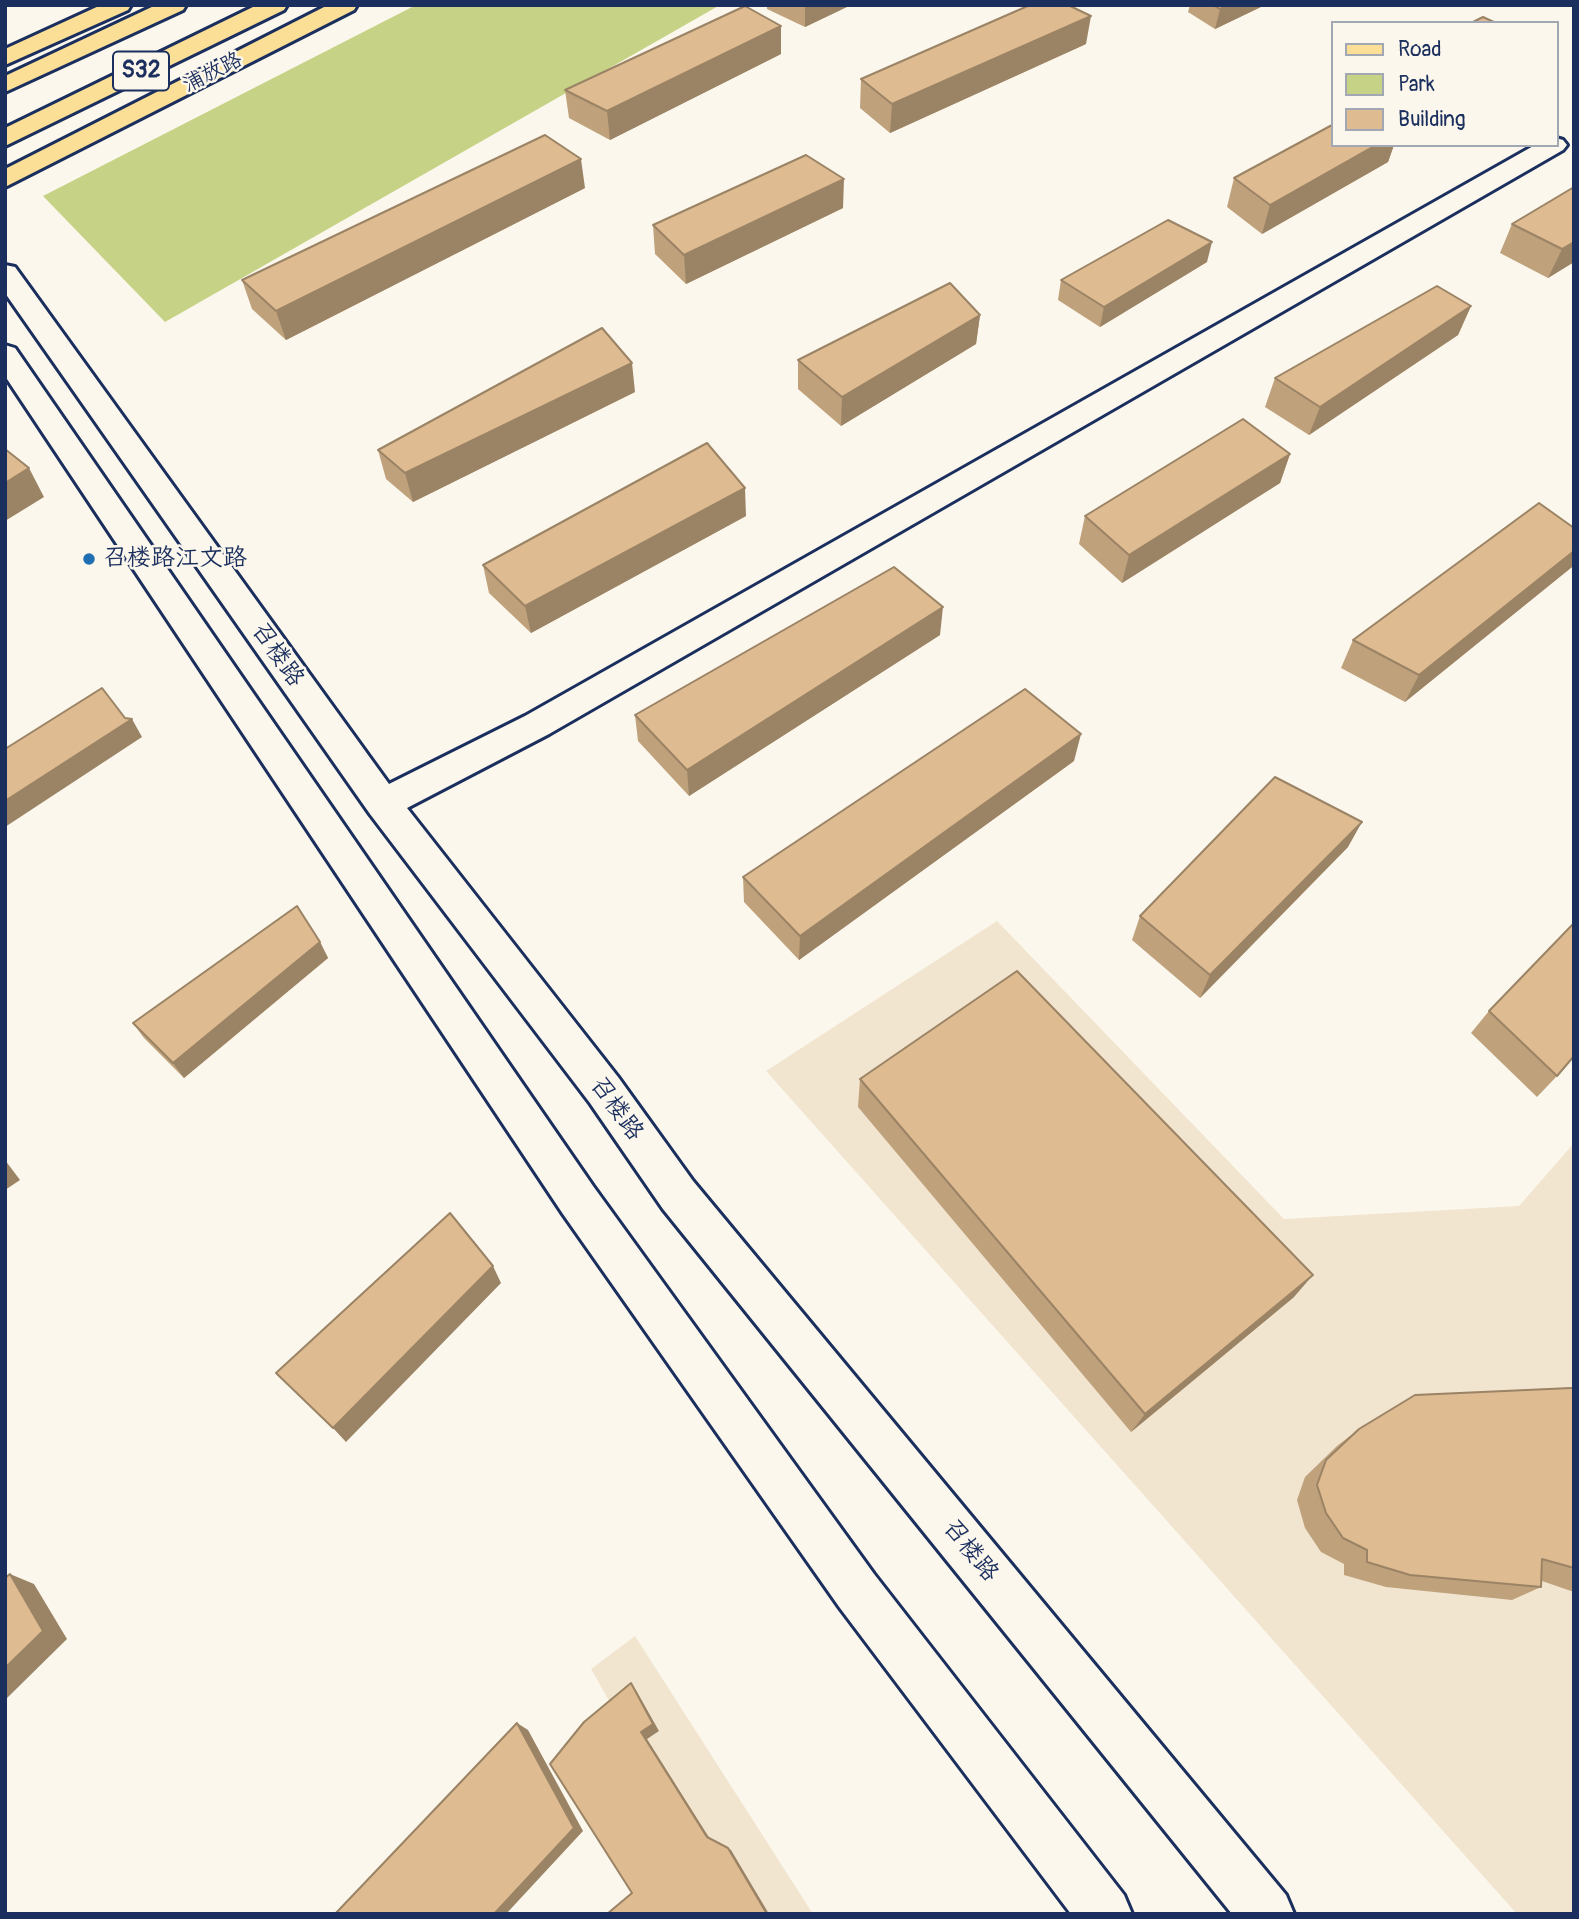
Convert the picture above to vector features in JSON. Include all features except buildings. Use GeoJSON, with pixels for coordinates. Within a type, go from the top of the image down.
{"type":"FeatureCollection","features":[{"type":"Feature","properties":{"kind":"main road"},"geometry":{"type":"LineString","coordinates":[[5,58],[120,5]]}},
{"type":"Feature","properties":{"kind":"main road","name":"S32"},"geometry":{"type":"LineString","coordinates":[[5,85],[175,5]]}},
{"type":"Feature","properties":{"kind":"main road","name":"S32"},"geometry":{"type":"LineString","coordinates":[[5,138],[276,5]]}},
{"type":"Feature","properties":{"kind":"main road","name":"浦放路"},"geometry":{"type":"LineString","coordinates":[[5,179],[346,5]]}},
{"type":"Feature","properties":{"kind":"street"},"geometry":{"type":"LineString","coordinates":[[1558,143],[1574,134]]}},
{"type":"Feature","properties":{"kind":"street"},"geometry":{"type":"LineString","coordinates":[[383,804],[537,725],[1551,147]]}},
{"type":"Feature","properties":{"kind":"street","name":"召楼路"},"geometry":{"type":"LineString","coordinates":[[5,273],[383,804],[604,1090],[678,1195],[1267,1914]]}},
{"type":"Feature","properties":{"kind":"street"},"geometry":{"type":"LineString","coordinates":[[5,354],[586,1211],[857,1591],[1105,1914]]}},
{"type":"Feature","properties":{"kind":"shaded area"},"geometry":{"type":"Polygon","coordinates":[[[997,921],[1284,1219],[1519,1206],[1574,1143],[1574,1914],[1517,1914],[766,1071],[997,921]]]}},
{"type":"Feature","properties":{"kind":"shaded area"},"geometry":{"type":"Polygon","coordinates":[[[635,1636],[813,1914],[731,1914],[591,1669],[635,1636]]]}},
{"type":"Feature","properties":{"kind":"green space"},"geometry":{"type":"Polygon","coordinates":[[[416,5],[720,5],[165,322],[43,196],[416,5]]]}},
{"type":"Feature","properties":{"kind":"place","name":"召楼路江文路"},"geometry":{"type":"Point","coordinates":[89,559]}}]}
